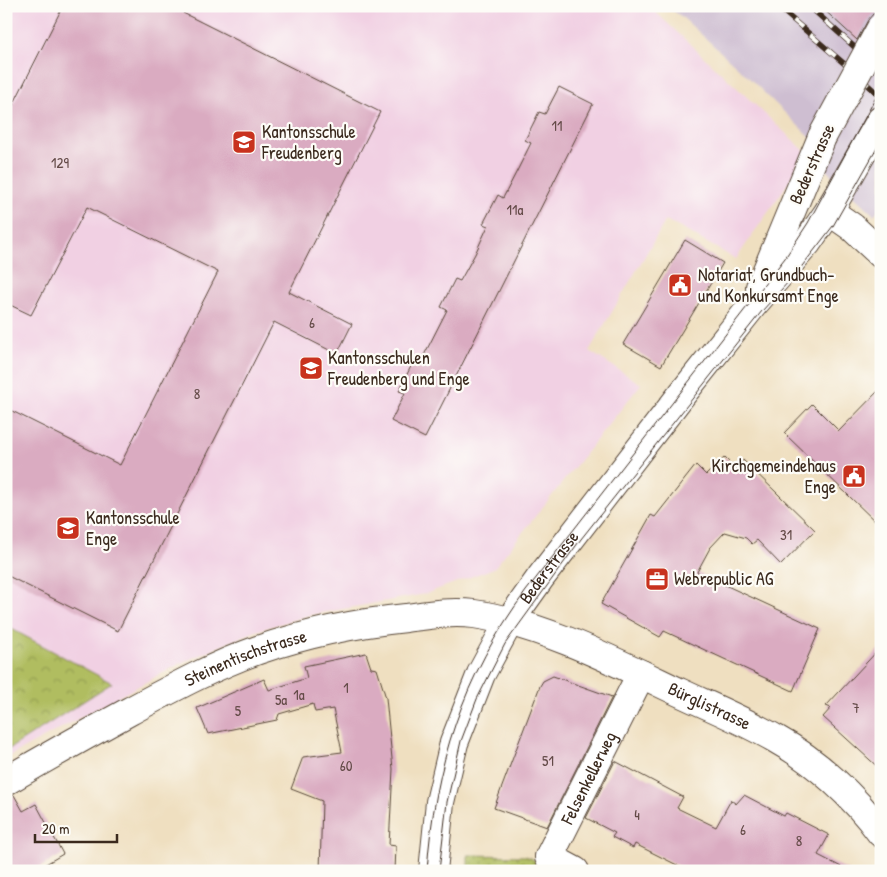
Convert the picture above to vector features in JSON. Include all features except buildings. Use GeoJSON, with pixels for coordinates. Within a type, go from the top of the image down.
{"type":"FeatureCollection","features":[{"type":"Feature","properties":{"kind":"street","name":"Bederstrasse"},"geometry":{"type":"LineString","coordinates":[[753,305],[822,137],[881,28]]}},
{"type":"Feature","properties":{"kind":"street","name":"Bederstrasse"},"geometry":{"type":"LineString","coordinates":[[433,871],[440,802],[454,743],[482,674],[509,622],[540,577],[753,305],[807,243],[829,212],[881,120]]}},
{"type":"Feature","properties":{"kind":"street"},"geometry":{"type":"LineString","coordinates":[[800,189],[852,227],[881,254]]}},
{"type":"Feature","properties":{"kind":"street","name":"Steinentischstrasse"},"geometry":{"type":"LineString","coordinates":[[6,781],[160,695],[211,669],[258,650],[374,621],[458,613],[475,614],[509,622]]}},
{"type":"Feature","properties":{"kind":"street","name":"Bürglistrasse"},"geometry":{"type":"LineString","coordinates":[[509,622],[557,637],[641,674],[777,739],[809,761],[839,786],[881,833]]}},
{"type":"Feature","properties":{"kind":"street","name":"Felsenkellerweg"},"geometry":{"type":"LineString","coordinates":[[575,871],[549,857],[641,674]]}},
{"type":"Feature","properties":{"kind":"shaded area","name":"Kantonsschulen Freudenberg und Enge"},"geometry":{"type":"Polygon","coordinates":[[[6,6],[649,6],[808,154],[736,259],[666,220],[589,351],[641,384],[494,568],[425,594],[310,615],[256,631],[181,663],[6,758],[6,6]]]}},
{"type":"Feature","properties":{"kind":"shaded area"},"geometry":{"type":"Polygon","coordinates":[[[667,6],[879,6],[881,8],[881,206],[874,215],[811,156],[818,145],[745,74],[667,6]]]}},
{"type":"Feature","properties":{"kind":"green space"},"geometry":{"type":"Polygon","coordinates":[[[6,626],[112,683],[6,751],[6,626]]]}},
{"type":"Feature","properties":{"kind":"green space"},"geometry":{"type":"Polygon","coordinates":[[[468,855],[526,856],[556,871],[468,871],[468,855]]]}},
{"type":"Feature","properties":{"kind":"tram line"},"geometry":{"type":"LineString","coordinates":[[427,871],[431,832],[445,759],[469,689],[504,623],[526,591],[785,258],[808,223],[881,88]]}},
{"type":"Feature","properties":{"kind":"tram line"},"geometry":{"type":"LineString","coordinates":[[439,871],[447,802],[461,741],[477,699],[505,644],[581,539],[762,311],[799,270],[833,226],[881,141]]}},
{"type":"Feature","properties":{"kind":"railway"},"geometry":{"type":"LineString","coordinates":[[777,6],[881,97]]}},
{"type":"Feature","properties":{"kind":"railway"},"geometry":{"type":"LineString","coordinates":[[809,6],[881,71]]}},
{"type":"Feature","properties":{"kind":"place","name":"Kantonsschule Freudenberg"},"geometry":{"type":"Point","coordinates":[244,142]}},
{"type":"Feature","properties":{"kind":"place","name":"Notariat, Grundbuch- und Konkursamt Enge"},"geometry":{"type":"Point","coordinates":[680,285]}},
{"type":"Feature","properties":{"kind":"place","name":"Kantonsschulen Freudenberg und Enge"},"geometry":{"type":"Point","coordinates":[311,368]}},
{"type":"Feature","properties":{"kind":"place","name":"Kirchgemeindehaus Enge"},"geometry":{"type":"Point","coordinates":[854,476]}},
{"type":"Feature","properties":{"kind":"place","name":"Kantonsschule Enge"},"geometry":{"type":"Point","coordinates":[68,528]}},
{"type":"Feature","properties":{"kind":"place","name":"Webrepublic AG"},"geometry":{"type":"Point","coordinates":[657,579]}}]}
